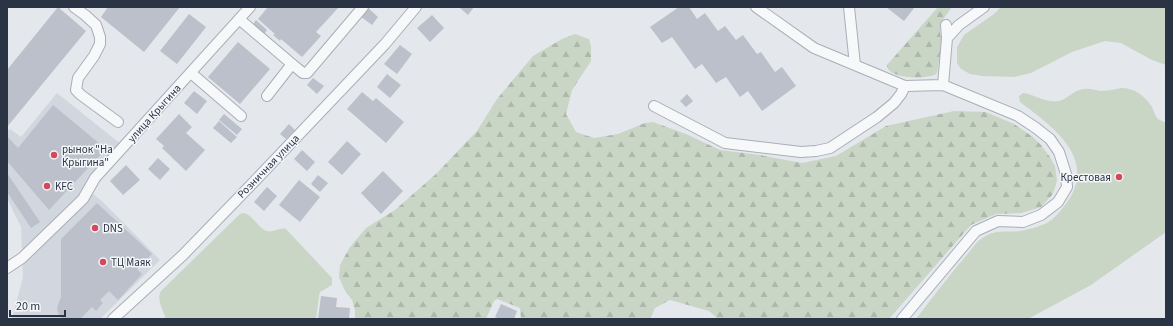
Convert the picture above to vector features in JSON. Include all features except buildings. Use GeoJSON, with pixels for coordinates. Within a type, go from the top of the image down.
{"type":"FeatureCollection","features":[{"type":"Feature","properties":{"kind":"lane"},"geometry":{"type":"LineString","coordinates":[[74,7],[96,25],[100,37],[100,44],[94,56],[78,78],[76,90],[118,122]]}},
{"type":"Feature","properties":{"kind":"lane","name":"улица Крыгина"},"geometry":{"type":"LineString","coordinates":[[7,268],[22,258],[83,199],[95,178],[250,7]]}},
{"type":"Feature","properties":{"kind":"lane"},"geometry":{"type":"LineString","coordinates":[[239,19],[303,73],[307,73],[363,7]]}},
{"type":"Feature","properties":{"kind":"lane","name":"Розничная улица"},"geometry":{"type":"LineString","coordinates":[[114,319],[183,255],[221,216],[385,44],[416,7]]}},
{"type":"Feature","properties":{"kind":"lane"},"geometry":{"type":"LineString","coordinates":[[756,7],[814,48],[905,86],[943,85],[1018,116],[1050,139],[1060,152],[1066,174],[1067,187],[1058,202],[1041,215],[1023,222],[998,221],[976,231],[902,319]]}},
{"type":"Feature","properties":{"kind":"lane"},"geometry":{"type":"LineString","coordinates":[[849,7],[855,65]]}},
{"type":"Feature","properties":{"kind":"lane"},"geometry":{"type":"LineString","coordinates":[[947,38],[959,25],[984,7]]}},
{"type":"Feature","properties":{"kind":"lane"},"geometry":{"type":"LineString","coordinates":[[943,85],[947,38],[946,25]]}},
{"type":"Feature","properties":{"kind":"lane"},"geometry":{"type":"LineString","coordinates":[[267,96],[292,64]]}},
{"type":"Feature","properties":{"kind":"lane"},"geometry":{"type":"LineString","coordinates":[[191,73],[241,116]]}},
{"type":"Feature","properties":{"kind":"lane"},"geometry":{"type":"LineString","coordinates":[[654,106],[725,142],[802,152],[816,151],[830,148],[877,117],[894,103],[905,86]]}},
{"type":"Feature","properties":{"kind":"shaded area"},"geometry":{"type":"Polygon","coordinates":[[[57,93],[122,145],[86,188],[103,202],[160,260],[100,319],[12,319],[23,277],[21,227],[7,198],[7,131],[10,129],[21,137],[57,93]]]}},
{"type":"Feature","properties":{"kind":"green space"},"geometry":{"type":"Polygon","coordinates":[[[938,7],[952,7],[941,22],[940,33],[942,41],[937,73],[919,78],[894,74],[889,70],[887,65],[938,7]]]}},
{"type":"Feature","properties":{"kind":"green space"},"geometry":{"type":"Polygon","coordinates":[[[1001,7],[1166,7],[1166,65],[1152,60],[1121,43],[1105,41],[1072,52],[1031,73],[1014,77],[970,74],[961,69],[957,63],[957,47],[964,35],[994,14],[1001,7]]]}},
{"type":"Feature","properties":{"kind":"green space"},"geometry":{"type":"Polygon","coordinates":[[[575,34],[589,39],[591,46],[591,61],[572,90],[566,114],[576,132],[594,138],[618,134],[645,123],[653,122],[686,134],[720,150],[760,155],[802,163],[836,156],[886,126],[954,111],[986,112],[1014,124],[1033,137],[1041,145],[1055,166],[1057,181],[1053,194],[1041,207],[1022,213],[996,214],[971,225],[889,319],[718,319],[709,311],[670,300],[655,308],[650,319],[521,319],[520,308],[497,299],[494,301],[486,319],[355,319],[355,310],[352,300],[344,289],[339,277],[340,265],[350,247],[366,228],[395,210],[437,173],[477,131],[497,99],[533,56],[562,39],[575,34]]]}},
{"type":"Feature","properties":{"kind":"green space"},"geometry":{"type":"Polygon","coordinates":[[[1121,88],[1131,89],[1143,96],[1152,107],[1158,119],[1166,123],[1166,232],[1091,285],[1028,319],[916,319],[979,241],[991,233],[1021,231],[1045,224],[1062,209],[1070,198],[1076,182],[1077,168],[1073,155],[1066,142],[1056,131],[1020,102],[1019,96],[1023,93],[1049,101],[1059,101],[1080,90],[1088,89],[1103,91],[1121,88]]]}},
{"type":"Feature","properties":{"kind":"green space"},"geometry":{"type":"Polygon","coordinates":[[[244,213],[267,231],[286,229],[332,278],[332,285],[320,292],[316,319],[166,319],[159,297],[161,291],[240,214],[244,213]]]}},
{"type":"Feature","properties":{"kind":"place","name":"рынок \"На Крыгина\""},"geometry":{"type":"Point","coordinates":[54,155]}},
{"type":"Feature","properties":{"kind":"place","name":"Крестовая"},"geometry":{"type":"Point","coordinates":[1119,177]}},
{"type":"Feature","properties":{"kind":"place","name":"KFC"},"geometry":{"type":"Point","coordinates":[47,186]}},
{"type":"Feature","properties":{"kind":"place","name":"DNS"},"geometry":{"type":"Point","coordinates":[95,228]}},
{"type":"Feature","properties":{"kind":"place","name":"ТЦ Маяк"},"geometry":{"type":"Point","coordinates":[103,262]}}]}
